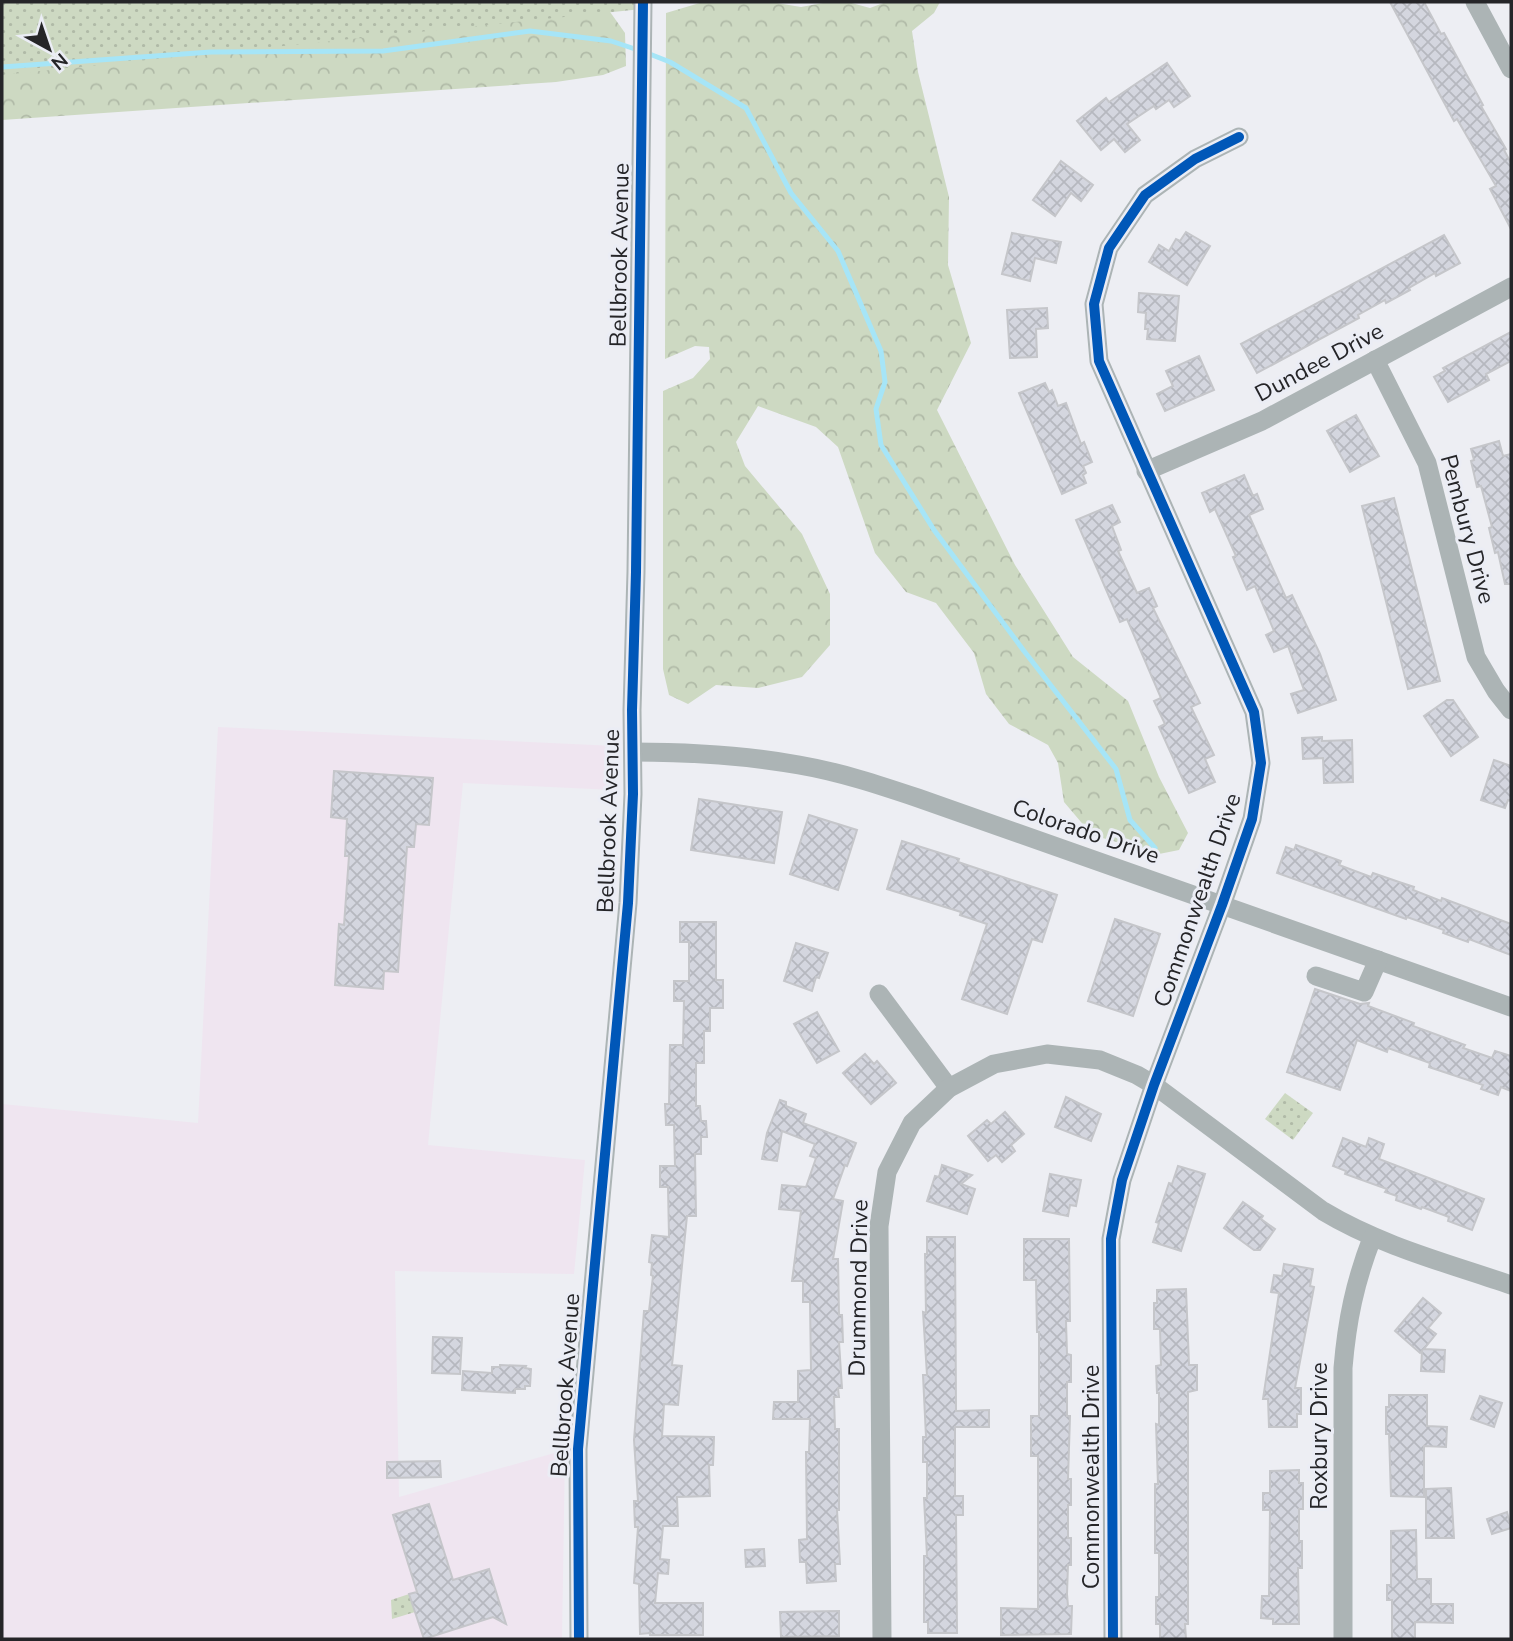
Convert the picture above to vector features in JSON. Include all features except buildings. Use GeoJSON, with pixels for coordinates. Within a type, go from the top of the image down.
{"type":"FeatureCollection","features":[{"type":"Feature","properties":{"kind":"street","name":"Bellbrook Avenue"},"geometry":{"type":"LineString","coordinates":[[579,1639],[578,1449],[628,903],[633,794],[643,2]]}},
{"type":"Feature","properties":{"kind":"street"},"geometry":{"type":"LineString","coordinates":[[1475,2],[1511,69]]}},
{"type":"Feature","properties":{"kind":"street","name":"Commonwealth Drive"},"geometry":{"type":"LineString","coordinates":[[1112,1639],[1111,1239],[1122,1180],[1252,819],[1261,763],[1254,712],[1098,361],[1094,304],[1109,248],[1145,195],[1195,159],[1239,137]]}},
{"type":"Feature","properties":{"kind":"street","name":"Dundee Drive"},"geometry":{"type":"LineString","coordinates":[[1146,471],[1262,421],[1511,287]]}},
{"type":"Feature","properties":{"kind":"street","name":"Pembury Drive"},"geometry":{"type":"LineString","coordinates":[[1375,360],[1427,463],[1476,657],[1511,710]]}},
{"type":"Feature","properties":{"kind":"street","name":"Colorado Drive"},"geometry":{"type":"LineString","coordinates":[[633,752],[751,757],[846,775],[1511,1007]]}},
{"type":"Feature","properties":{"kind":"street"},"geometry":{"type":"LineString","coordinates":[[1316,976],[1364,992],[1378,960]]}},
{"type":"Feature","properties":{"kind":"street"},"geometry":{"type":"LineString","coordinates":[[879,994],[949,1088]]}},
{"type":"Feature","properties":{"kind":"street","name":"Drummond Drive"},"geometry":{"type":"LineString","coordinates":[[882,1639],[879,1226],[887,1172],[912,1123],[949,1088],[995,1064],[1047,1054],[1100,1060],[1154,1085],[1323,1211],[1373,1238],[1511,1285]]}},
{"type":"Feature","properties":{"kind":"street","name":"Roxbury Drive"},"geometry":{"type":"LineString","coordinates":[[1343,1639],[1343,1368],[1347,1325],[1356,1282],[1373,1238]]}},
{"type":"Feature","properties":{"kind":"shaded area"},"geometry":{"type":"Polygon","coordinates":[[[218,727],[615,746],[614,790],[463,783],[428,1145],[585,1160],[574,1274],[395,1271],[399,1497],[565,1450],[562,1639],[2,1639],[2,1104],[198,1123],[218,727]]]}},
{"type":"Feature","properties":{"kind":"green space"},"geometry":{"type":"Polygon","coordinates":[[[2,2],[642,2],[642,9],[2,75],[2,2]]]}},
{"type":"Feature","properties":{"kind":"green space"},"geometry":{"type":"Polygon","coordinates":[[[542,2],[603,2],[625,33],[626,66],[603,75],[556,82],[2,120],[2,42],[542,2]]]}},
{"type":"Feature","properties":{"kind":"green space"},"geometry":{"type":"Polygon","coordinates":[[[703,2],[771,2],[801,7],[828,2],[848,2],[870,8],[886,2],[940,2],[934,13],[912,31],[918,72],[949,197],[948,265],[971,343],[937,410],[1015,565],[1073,657],[1128,701],[1159,777],[1188,833],[1179,850],[1159,854],[1092,835],[1064,802],[1058,763],[1048,745],[1009,724],[986,694],[974,653],[936,603],[906,592],[875,553],[838,447],[816,427],[758,406],[736,442],[745,466],[802,534],[830,594],[830,645],[802,677],[758,688],[716,685],[688,704],[669,695],[663,669],[663,391],[693,378],[710,359],[709,347],[695,346],[665,359],[666,13],[703,2]]]}},
{"type":"Feature","properties":{"kind":"green space"},"geometry":{"type":"Polygon","coordinates":[[[1285,1093],[1313,1113],[1293,1140],[1265,1119],[1285,1093]]]}},
{"type":"Feature","properties":{"kind":"green space"},"geometry":{"type":"Polygon","coordinates":[[[409,1594],[415,1612],[392,1619],[391,1600],[409,1594]]]}},
{"type":"Feature","properties":{"kind":"waterway"},"geometry":{"type":"LineString","coordinates":[[2,67],[211,52],[383,51],[530,31],[611,41],[638,50]]}},
{"type":"Feature","properties":{"kind":"waterway"},"geometry":{"type":"LineString","coordinates":[[647,53],[670,62],[746,108],[791,193],[838,251],[881,351],[885,382],[876,409],[881,445],[934,530],[1116,769],[1130,820],[1155,848]]}},
{"type":"Feature","properties":{"kind":"cycle path"},"geometry":{"type":"LineString","coordinates":[[579,1639],[578,1449],[628,903],[633,794],[643,2]]}},
{"type":"Feature","properties":{"kind":"cycle path"},"geometry":{"type":"LineString","coordinates":[[1113,1639],[1111,1239],[1122,1180],[1252,819],[1261,763],[1254,712],[1099,361],[1094,304],[1109,248],[1145,195],[1195,159],[1239,137]]}}]}
